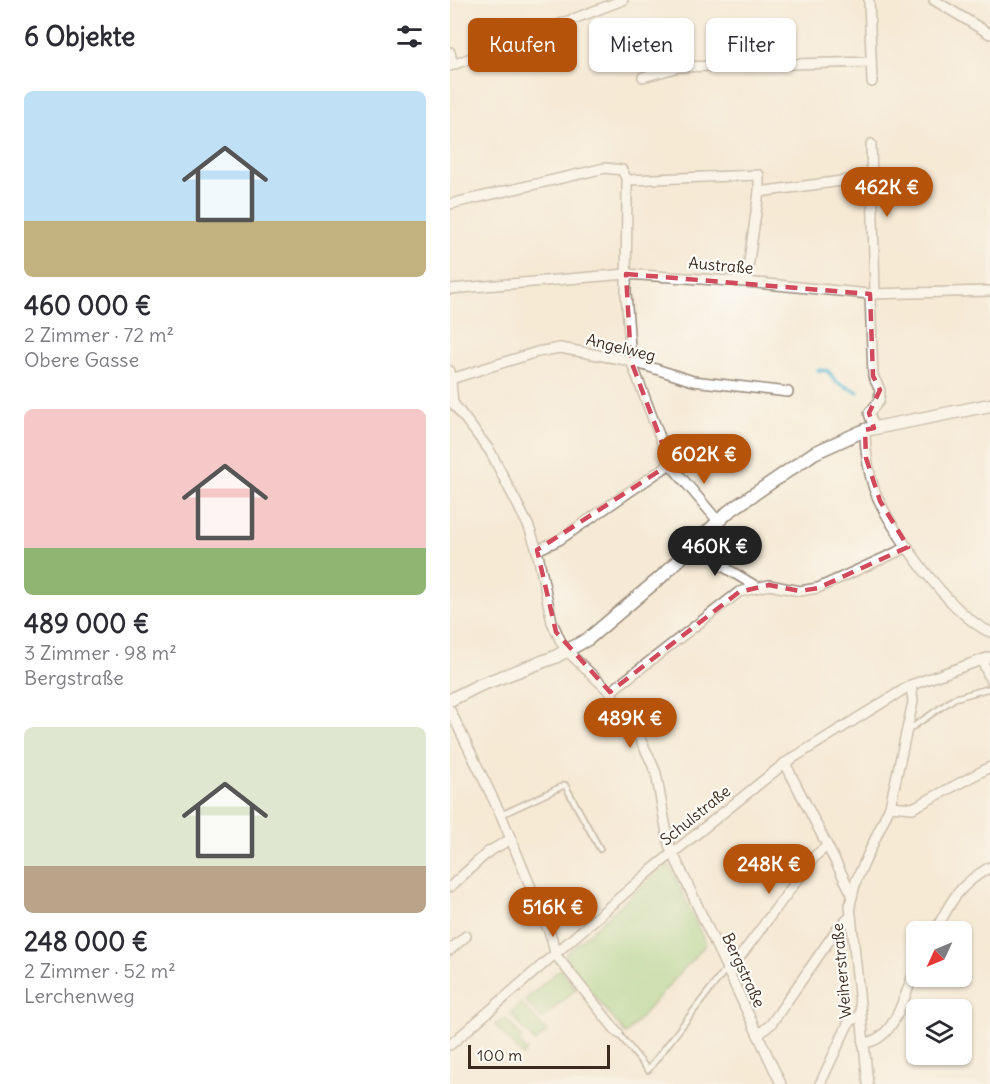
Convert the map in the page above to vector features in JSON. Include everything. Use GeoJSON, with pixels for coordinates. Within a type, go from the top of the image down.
{"type":"FeatureCollection","features":[{"type":"Feature","properties":{"kind":"street"},"geometry":{"type":"LineString","coordinates":[[450,52],[452,66],[623,0]]}},
{"type":"Feature","properties":{"kind":"street"},"geometry":{"type":"LineString","coordinates":[[869,0],[872,82]]}},
{"type":"Feature","properties":{"kind":"street"},"geometry":{"type":"LineString","coordinates":[[934,0],[990,34]]}},
{"type":"Feature","properties":{"kind":"street"},"geometry":{"type":"LineString","coordinates":[[643,77],[679,67],[871,62]]}},
{"type":"Feature","properties":{"kind":"street"},"geometry":{"type":"LineString","coordinates":[[872,144],[873,376],[880,390],[879,401],[869,413],[870,429],[866,458],[875,490],[908,548],[952,603],[990,632]]}},
{"type":"Feature","properties":{"kind":"street"},"geometry":{"type":"LineString","coordinates":[[450,204],[611,167],[622,170],[627,180],[626,274],[631,361],[670,464],[718,520]]}},
{"type":"Feature","properties":{"kind":"street"},"geometry":{"type":"LineString","coordinates":[[627,180],[759,175],[759,192],[746,282]]}},
{"type":"Feature","properties":{"kind":"street"},"geometry":{"type":"LineString","coordinates":[[759,192],[872,177]]}},
{"type":"Feature","properties":{"kind":"street","name":"Austraße"},"geometry":{"type":"LineString","coordinates":[[450,289],[626,274],[872,294],[990,291]]}},
{"type":"Feature","properties":{"kind":"street","name":"Angelweg"},"geometry":{"type":"LineString","coordinates":[[451,379],[552,348],[631,361],[693,381],[788,392]]}},
{"type":"Feature","properties":{"kind":"street"},"geometry":{"type":"LineString","coordinates":[[450,371],[451,404]]}},
{"type":"Feature","properties":{"kind":"street","name":"Bergstraße"},"geometry":{"type":"LineString","coordinates":[[451,404],[490,451],[529,527],[537,549],[552,622],[567,651],[610,692],[635,729],[653,765],[664,829],[673,853],[781,1084]]}},
{"type":"Feature","properties":{"kind":"street"},"geometry":{"type":"LineString","coordinates":[[450,700],[473,688],[567,651],[605,626],[661,577],[718,520],[797,463],[870,429],[990,405]]}},
{"type":"Feature","properties":{"kind":"street"},"geometry":{"type":"LineString","coordinates":[[537,549],[559,540],[670,464]]}},
{"type":"Feature","properties":{"kind":"street"},"geometry":{"type":"LineString","coordinates":[[699,538],[724,567],[757,587]]}},
{"type":"Feature","properties":{"kind":"street"},"geometry":{"type":"LineString","coordinates":[[610,692],[733,595],[769,585],[800,591],[818,588],[908,548]]}},
{"type":"Feature","properties":{"kind":"street"},"geometry":{"type":"LineString","coordinates":[[986,658],[990,679]]}},
{"type":"Feature","properties":{"kind":"street","name":"Schulstraße"},"geometry":{"type":"LineString","coordinates":[[450,1045],[673,853],[785,763],[911,685],[986,658]]}},
{"type":"Feature","properties":{"kind":"street","name":"Weiherstraße"},"geometry":{"type":"LineString","coordinates":[[868,1084],[850,917],[852,894],[890,806],[913,702],[911,685]]}},
{"type":"Feature","properties":{"kind":"street"},"geometry":{"type":"LineString","coordinates":[[450,710],[501,815],[552,939],[555,954],[618,1033]]}},
{"type":"Feature","properties":{"kind":"street"},"geometry":{"type":"LineString","coordinates":[[785,763],[852,894]]}},
{"type":"Feature","properties":{"kind":"street"},"geometry":{"type":"LineString","coordinates":[[890,806],[913,808],[990,767]]}},
{"type":"Feature","properties":{"kind":"street"},"geometry":{"type":"LineString","coordinates":[[450,886],[488,852],[511,839]]}},
{"type":"Feature","properties":{"kind":"street"},"geometry":{"type":"LineString","coordinates":[[727,968],[739,958],[816,855],[826,847]]}},
{"type":"Feature","properties":{"kind":"street"},"geometry":{"type":"LineString","coordinates":[[941,921],[956,892],[972,878],[990,867]]}},
{"type":"Feature","properties":{"kind":"street"},"geometry":{"type":"LineString","coordinates":[[758,1035],[771,1024],[838,928],[850,917]]}},
{"type":"Feature","properties":{"kind":"street"},"geometry":{"type":"LineString","coordinates":[[450,950],[466,936]]}},
{"type":"Feature","properties":{"kind":"street"},"geometry":{"type":"LineString","coordinates":[[863,1043],[876,1041],[888,1030],[908,987]]}},
{"type":"Feature","properties":{"kind":"street"},"geometry":{"type":"LineString","coordinates":[[820,1084],[848,1024],[860,1014]]}},
{"type":"Feature","properties":{"kind":"lane"},"geometry":{"type":"LineString","coordinates":[[906,732],[955,698],[990,688]]}},
{"type":"Feature","properties":{"kind":"lane"},"geometry":{"type":"LineString","coordinates":[[501,815],[565,785],[600,849]]}},
{"type":"Feature","properties":{"kind":"lane"},"geometry":{"type":"LineString","coordinates":[[618,1033],[648,1070],[727,968]]}},
{"type":"Feature","properties":{"kind":"highlighted area"},"geometry":{"type":"Polygon","coordinates":[[[626,274],[870,294],[873,376],[880,390],[869,413],[874,428],[865,430],[866,458],[880,501],[908,547],[818,588],[800,591],[769,585],[739,592],[610,692],[556,632],[537,550],[670,464],[631,361],[626,274]]]}},
{"type":"Feature","properties":{"kind":"green space"},"geometry":{"type":"Polygon","coordinates":[[[669,864],[706,944],[626,1034],[566,962],[566,954],[669,864]]]}},
{"type":"Feature","properties":{"kind":"green space"},"geometry":{"type":"Polygon","coordinates":[[[560,969],[576,989],[542,1019],[525,1000],[560,969]]]}},
{"type":"Feature","properties":{"kind":"green space"},"geometry":{"type":"Polygon","coordinates":[[[521,1003],[547,1032],[535,1042],[510,1013],[521,1003]]]}},
{"type":"Feature","properties":{"kind":"green space"},"geometry":{"type":"Polygon","coordinates":[[[505,1018],[522,1037],[518,1041],[527,1051],[523,1056],[495,1025],[505,1018]]]}},
{"type":"Feature","properties":{"kind":"waterway"},"geometry":{"type":"LineString","coordinates":[[818,370],[828,371],[836,382],[858,392]]}}]}
